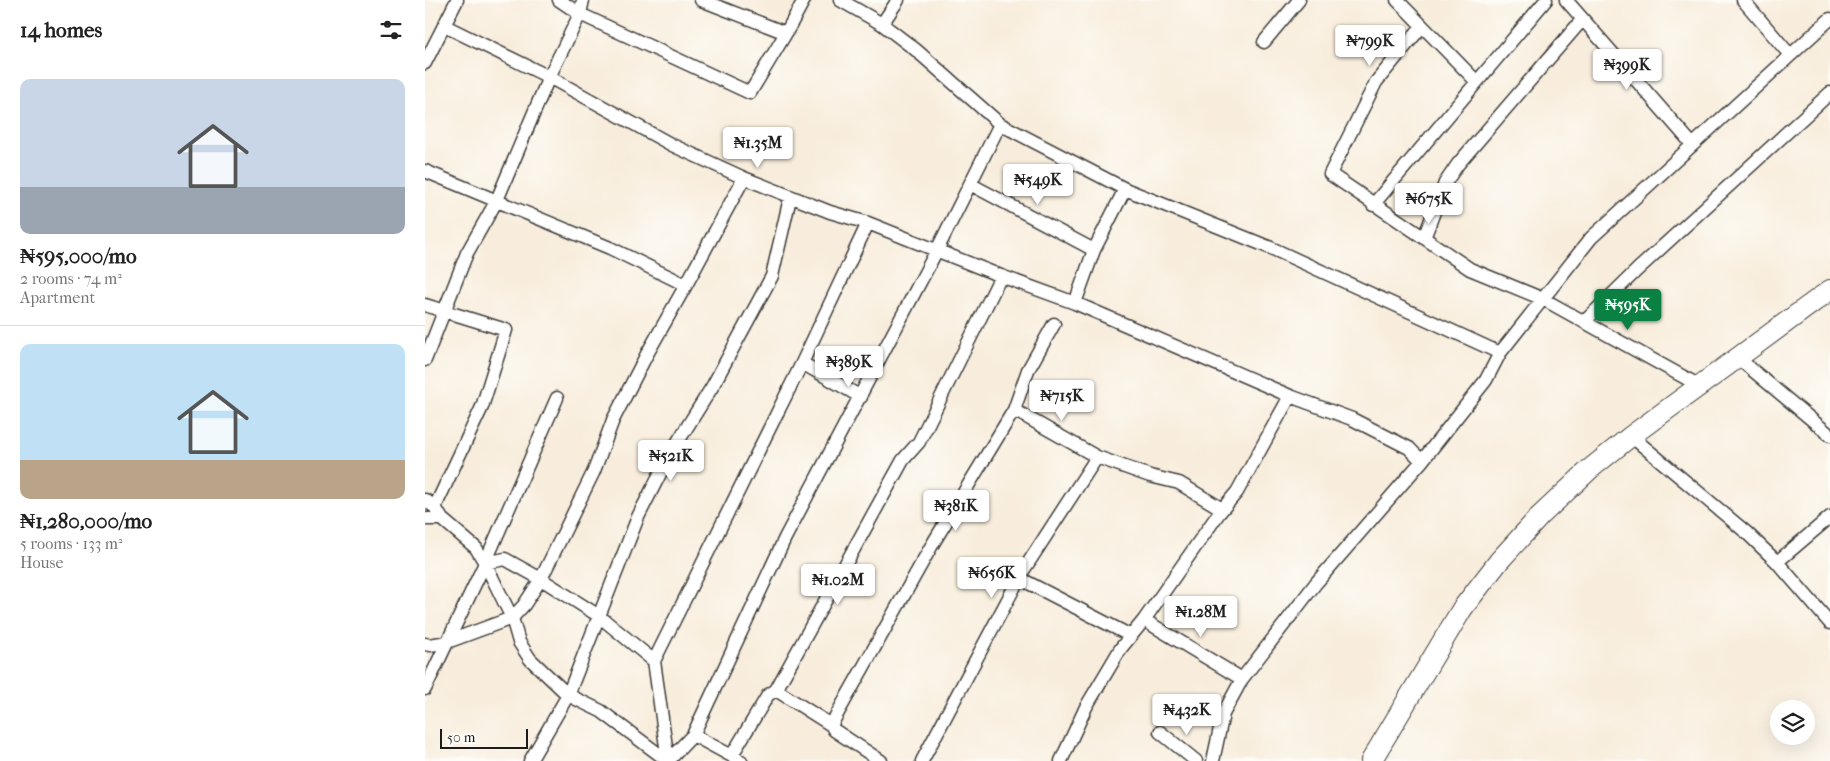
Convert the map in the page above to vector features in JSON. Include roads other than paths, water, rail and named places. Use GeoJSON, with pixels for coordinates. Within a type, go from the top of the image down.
{"type":"FeatureCollection","features":[{"type":"Feature","properties":{"kind":"main road"},"geometry":{"type":"LineString","coordinates":[[1371,761],[1462,609],[1499,561],[1540,516],[1590,469],[1631,436],[1830,290]]}},
{"type":"Feature","properties":{"kind":"street"},"geometry":{"type":"LineString","coordinates":[[425,63],[457,0]]}},
{"type":"Feature","properties":{"kind":"street"},"geometry":{"type":"LineString","coordinates":[[559,0],[580,14],[750,93],[787,33],[804,0]]}},
{"type":"Feature","properties":{"kind":"street"},"geometry":{"type":"LineString","coordinates":[[425,360],[467,253],[497,200],[549,77],[580,14],[583,0]]}},
{"type":"Feature","properties":{"kind":"street"},"geometry":{"type":"LineString","coordinates":[[701,0],[787,33]]}},
{"type":"Feature","properties":{"kind":"street"},"geometry":{"type":"LineString","coordinates":[[840,0],[882,24],[916,50],[1000,124],[1125,189],[1271,248],[1500,353]]}},
{"type":"Feature","properties":{"kind":"street"},"geometry":{"type":"LineString","coordinates":[[882,24],[899,0]]}},
{"type":"Feature","properties":{"kind":"street"},"geometry":{"type":"LineString","coordinates":[[1264,42],[1299,0]]}},
{"type":"Feature","properties":{"kind":"street"},"geometry":{"type":"LineString","coordinates":[[1397,0],[1477,82]]}},
{"type":"Feature","properties":{"kind":"street"},"geometry":{"type":"LineString","coordinates":[[1373,205],[1546,0]]}},
{"type":"Feature","properties":{"kind":"street"},"geometry":{"type":"LineString","coordinates":[[1566,0],[1692,144]]}},
{"type":"Feature","properties":{"kind":"street"},"geometry":{"type":"LineString","coordinates":[[1743,0],[1790,55]]}},
{"type":"Feature","properties":{"kind":"street"},"geometry":{"type":"LineString","coordinates":[[1213,761],[1223,714],[1242,679],[1316,583],[1422,461],[1486,380],[1500,353],[1591,238],[1830,19]]}},
{"type":"Feature","properties":{"kind":"street"},"geometry":{"type":"LineString","coordinates":[[1424,238],[1445,183],[1458,164],[1582,20]]}},
{"type":"Feature","properties":{"kind":"street"},"geometry":{"type":"LineString","coordinates":[[445,26],[549,77],[673,145],[744,178],[790,198],[868,223],[1001,276],[1075,302],[1290,396],[1352,418],[1409,448],[1422,461]]}},
{"type":"Feature","properties":{"kind":"street"},"geometry":{"type":"LineString","coordinates":[[1422,26],[1376,82],[1330,174],[1373,205],[1470,269],[1543,298],[1700,386]]}},
{"type":"Feature","properties":{"kind":"street"},"geometry":{"type":"LineString","coordinates":[[1584,322],[1637,270],[1830,93]]}},
{"type":"Feature","properties":{"kind":"street"},"geometry":{"type":"LineString","coordinates":[[668,761],[693,735],[785,538],[861,397],[1000,124]]}},
{"type":"Feature","properties":{"kind":"street"},"geometry":{"type":"LineString","coordinates":[[425,171],[610,248],[686,285]]}},
{"type":"Feature","properties":{"kind":"street"},"geometry":{"type":"LineString","coordinates":[[425,644],[430,646],[447,642],[512,618],[524,604],[541,579],[595,471],[613,420],[647,354],[744,178]]}},
{"type":"Feature","properties":{"kind":"street"},"geometry":{"type":"LineString","coordinates":[[971,184],[1094,250]]}},
{"type":"Feature","properties":{"kind":"street"},"geometry":{"type":"LineString","coordinates":[[1075,302],[1094,250],[1125,189]]}},
{"type":"Feature","properties":{"kind":"street"},"geometry":{"type":"LineString","coordinates":[[530,761],[568,696],[638,517],[669,456],[712,388],[772,276],[790,198]]}},
{"type":"Feature","properties":{"kind":"street"},"geometry":{"type":"LineString","coordinates":[[668,761],[654,661],[802,363],[868,223]]}},
{"type":"Feature","properties":{"kind":"street"},"geometry":{"type":"LineString","coordinates":[[693,735],[737,758],[768,695],[776,690],[903,460],[919,442],[1001,276]]}},
{"type":"Feature","properties":{"kind":"street"},"geometry":{"type":"LineString","coordinates":[[425,305],[506,330],[481,407],[430,503],[442,519],[476,548],[512,618],[519,642],[531,659],[568,696],[601,712],[668,761]]}},
{"type":"Feature","properties":{"kind":"street"},"geometry":{"type":"LineString","coordinates":[[831,725],[932,545],[1014,410],[1028,370],[1054,324]]}},
{"type":"Feature","properties":{"kind":"street"},"geometry":{"type":"LineString","coordinates":[[1738,358],[1830,435]]}},
{"type":"Feature","properties":{"kind":"street"},"geometry":{"type":"LineString","coordinates":[[802,363],[861,397]]}},
{"type":"Feature","properties":{"kind":"street"},"geometry":{"type":"LineString","coordinates":[[1061,761],[1086,707],[1121,648],[1145,620],[1222,509],[1237,492],[1290,396]]}},
{"type":"Feature","properties":{"kind":"street"},"geometry":{"type":"LineString","coordinates":[[425,689],[485,563],[557,398]]}},
{"type":"Feature","properties":{"kind":"street"},"geometry":{"type":"LineString","coordinates":[[1014,410],[1097,457],[1150,476],[1179,483],[1222,509]]}},
{"type":"Feature","properties":{"kind":"street"},"geometry":{"type":"LineString","coordinates":[[1631,436],[1747,533],[1777,562],[1830,623]]}},
{"type":"Feature","properties":{"kind":"street"},"geometry":{"type":"LineString","coordinates":[[922,761],[1019,578],[1097,457]]}},
{"type":"Feature","properties":{"kind":"street"},"geometry":{"type":"LineString","coordinates":[[1777,562],[1830,517]]}},
{"type":"Feature","properties":{"kind":"street"},"geometry":{"type":"LineString","coordinates":[[425,519],[442,519]]}},
{"type":"Feature","properties":{"kind":"street"},"geometry":{"type":"LineString","coordinates":[[485,563],[505,559],[541,579],[599,616],[654,661]]}},
{"type":"Feature","properties":{"kind":"street"},"geometry":{"type":"LineString","coordinates":[[1019,578],[1131,636]]}},
{"type":"Feature","properties":{"kind":"street"},"geometry":{"type":"LineString","coordinates":[[1145,620],[1242,679]]}},
{"type":"Feature","properties":{"kind":"street"},"geometry":{"type":"LineString","coordinates":[[776,690],[831,725],[833,730],[881,761]]}},
{"type":"Feature","properties":{"kind":"street"},"geometry":{"type":"LineString","coordinates":[[1160,732],[1196,761]]}}]}
